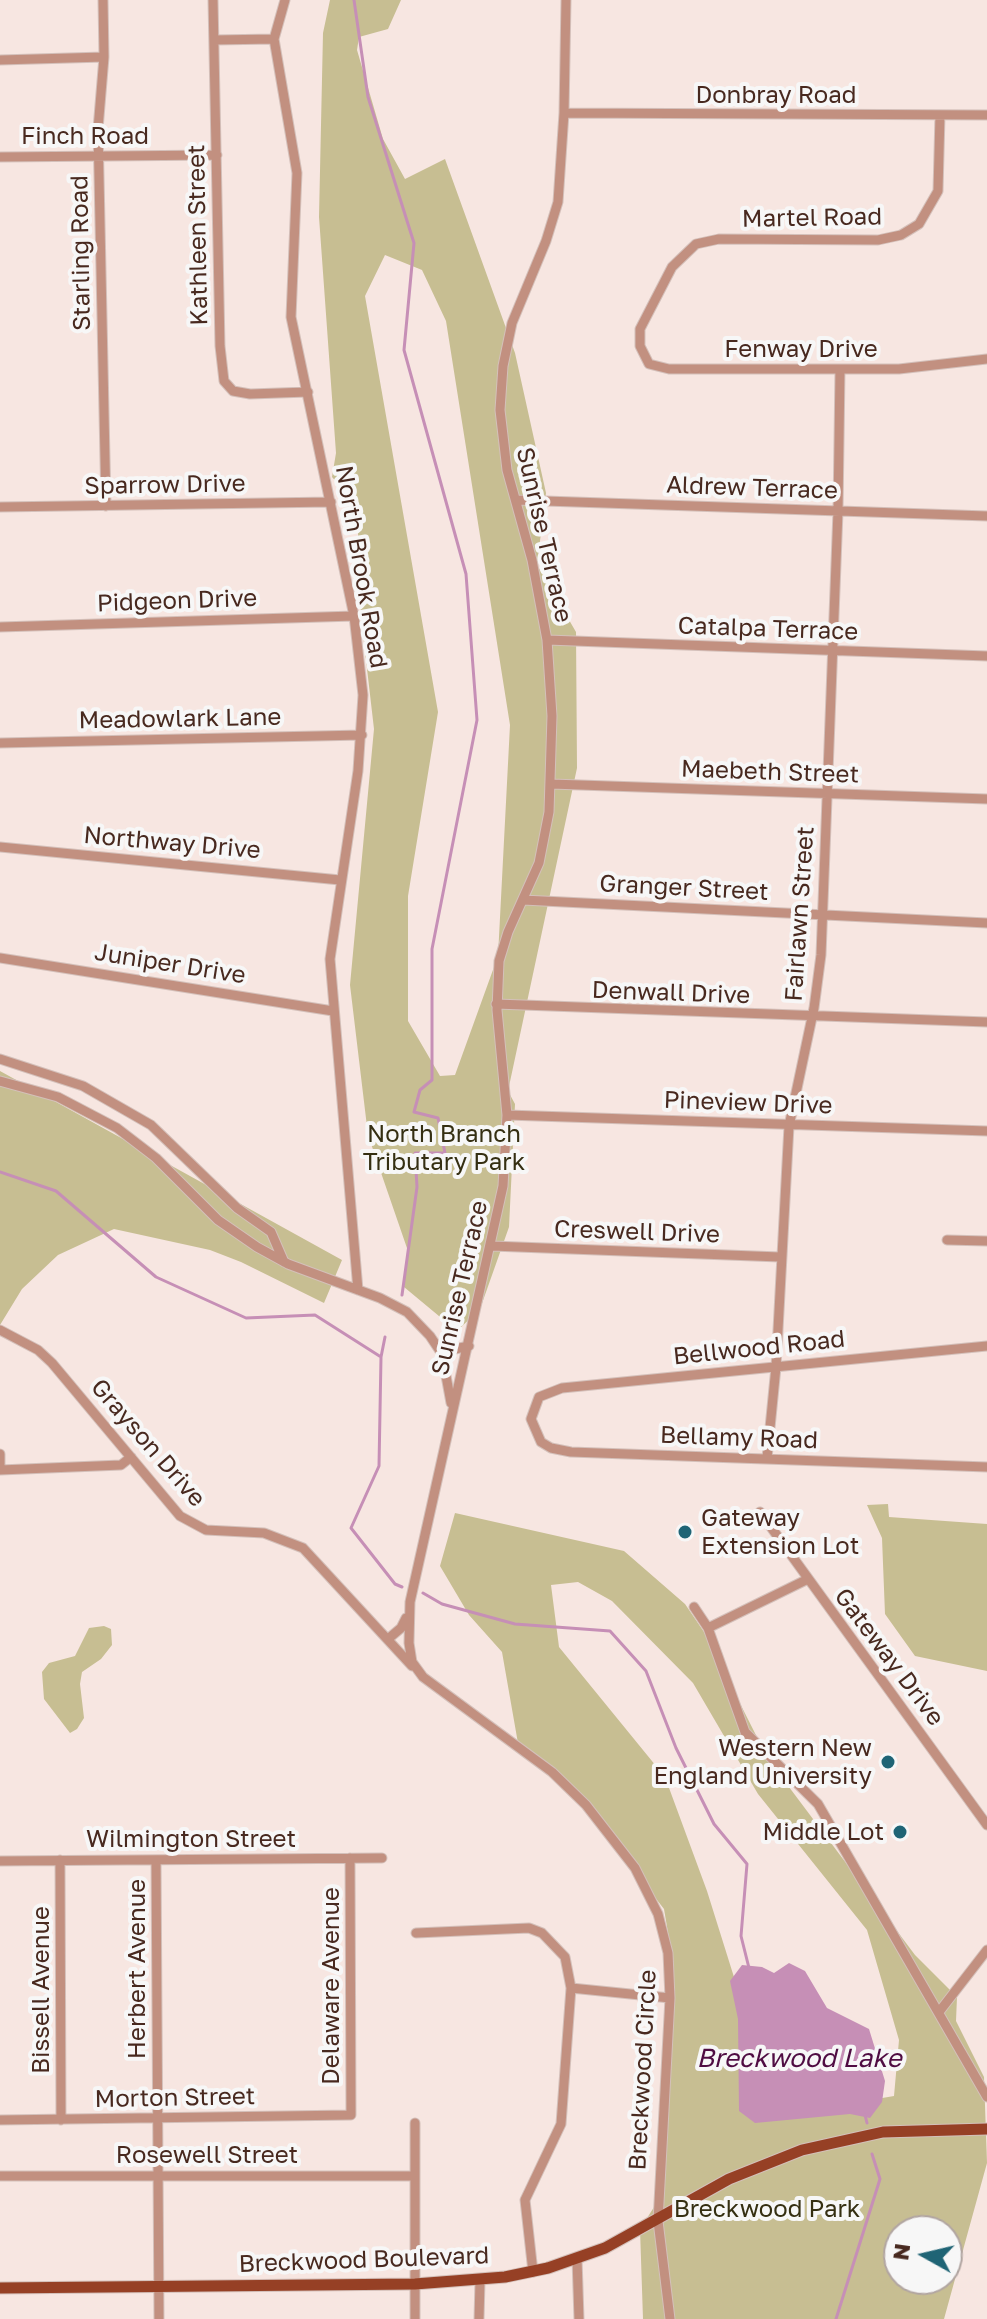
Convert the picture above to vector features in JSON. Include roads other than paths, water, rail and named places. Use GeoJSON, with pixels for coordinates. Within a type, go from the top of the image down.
{"type":"FeatureCollection","features":[{"type":"Feature","properties":{"kind":"main road","name":"Breckwood Boulevard"},"geometry":{"type":"LineString","coordinates":[[0,2288],[480,2281],[533,2272],[577,2258],[658,2221],[740,2174],[815,2146],[897,2131],[987,2129]]}},
{"type":"Feature","properties":{"kind":"street","name":"Starling Road"},"geometry":{"type":"LineString","coordinates":[[103,0],[104,57],[99,96],[99,157],[106,506]]}},
{"type":"Feature","properties":{"kind":"street","name":"Kathleen Street"},"geometry":{"type":"LineString","coordinates":[[213,0],[220,346],[224,381],[233,391],[250,394],[308,392]]}},
{"type":"Feature","properties":{"kind":"street","name":"North Brook Road"},"geometry":{"type":"LineString","coordinates":[[285,0],[274,39],[295,147],[298,183],[290,299],[354,616],[363,695],[362,735],[330,950],[358,1290]]}},
{"type":"Feature","properties":{"kind":"street","name":"Sunrise Terrace"},"geometry":{"type":"LineString","coordinates":[[410,1602],[503,1186],[507,1115],[496,1004],[499,961],[542,850],[551,784],[547,640],[540,594],[502,438],[503,366],[517,308],[554,217],[560,187],[566,0]]}},
{"type":"Feature","properties":{"kind":"street"},"geometry":{"type":"LineString","coordinates":[[214,40],[274,39]]}},
{"type":"Feature","properties":{"kind":"street"},"geometry":{"type":"LineString","coordinates":[[0,60],[104,57]]}},
{"type":"Feature","properties":{"kind":"street","name":"Donbray Road"},"geometry":{"type":"LineString","coordinates":[[564,113],[987,115]]}},
{"type":"Feature","properties":{"kind":"street","name":"Martel Road"},"geometry":{"type":"LineString","coordinates":[[640,333],[672,267],[696,244],[719,239],[861,241],[901,235],[919,224],[938,191],[940,115]]}},
{"type":"Feature","properties":{"kind":"street","name":"Finch Road"},"geometry":{"type":"LineString","coordinates":[[0,157],[217,155]]}},
{"type":"Feature","properties":{"kind":"street","name":"Fenway Drive"},"geometry":{"type":"LineString","coordinates":[[640,333],[642,353],[655,367],[840,370],[908,368],[987,359]]}},
{"type":"Feature","properties":{"kind":"street","name":"Fairlawn Street"},"geometry":{"type":"LineString","coordinates":[[767,1458],[776,1367],[789,1126],[820,965],[838,511],[840,370]]}},
{"type":"Feature","properties":{"kind":"street","name":"Aldrew Terrace"},"geometry":{"type":"LineString","coordinates":[[516,500],[987,516]]}},
{"type":"Feature","properties":{"kind":"street","name":"Sparrow Drive"},"geometry":{"type":"LineString","coordinates":[[0,507],[331,502]]}},
{"type":"Feature","properties":{"kind":"street","name":"Pidgeon Drive"},"geometry":{"type":"LineString","coordinates":[[0,627],[354,616]]}},
{"type":"Feature","properties":{"kind":"street","name":"Catalpa Terrace"},"geometry":{"type":"LineString","coordinates":[[547,640],[987,656]]}},
{"type":"Feature","properties":{"kind":"street","name":"Meadowlark Lane"},"geometry":{"type":"LineString","coordinates":[[0,743],[362,735]]}},
{"type":"Feature","properties":{"kind":"street","name":"Maebeth Street"},"geometry":{"type":"LineString","coordinates":[[551,784],[987,799]]}},
{"type":"Feature","properties":{"kind":"street","name":"Northway Drive"},"geometry":{"type":"LineString","coordinates":[[0,847],[340,880]]}},
{"type":"Feature","properties":{"kind":"street","name":"Granger Street"},"geometry":{"type":"LineString","coordinates":[[523,900],[987,923]]}},
{"type":"Feature","properties":{"kind":"street","name":"Juniper Drive"},"geometry":{"type":"LineString","coordinates":[[0,958],[333,1011]]}},
{"type":"Feature","properties":{"kind":"street","name":"Denwall Drive"},"geometry":{"type":"LineString","coordinates":[[496,1004],[812,1019],[987,1022]]}},
{"type":"Feature","properties":{"kind":"street"},"geometry":{"type":"LineString","coordinates":[[0,1059],[83,1086],[151,1125],[237,1208],[271,1232],[284,1262]]}},
{"type":"Feature","properties":{"kind":"street"},"geometry":{"type":"LineString","coordinates":[[0,1081],[58,1097],[117,1128],[156,1158],[231,1230],[284,1262],[407,1312],[441,1352],[450,1381],[451,1417]]}},
{"type":"Feature","properties":{"kind":"street","name":"Pineview Drive"},"geometry":{"type":"LineString","coordinates":[[507,1115],[987,1131]]}},
{"type":"Feature","properties":{"kind":"street"},"geometry":{"type":"LineString","coordinates":[[947,1240],[987,1241]]}},
{"type":"Feature","properties":{"kind":"street","name":"Creswell Drive"},"geometry":{"type":"LineString","coordinates":[[492,1246],[780,1257]]}},
{"type":"Feature","properties":{"kind":"street","name":"Grayson Drive"},"geometry":{"type":"LineString","coordinates":[[0,1330],[38,1350],[52,1363],[180,1516],[195,1526],[212,1531],[274,1535],[307,1550],[418,1673]]}},
{"type":"Feature","properties":{"kind":"street"},"geometry":{"type":"LineString","coordinates":[[441,1352],[469,1346]]}},
{"type":"Feature","properties":{"kind":"street","name":"Bellwood Road"},"geometry":{"type":"LineString","coordinates":[[538,1398],[562,1388],[987,1346]]}},
{"type":"Feature","properties":{"kind":"street","name":"Bellamy Road"},"geometry":{"type":"LineString","coordinates":[[538,1398],[531,1415],[533,1429],[541,1442],[558,1450],[987,1467]]}},
{"type":"Feature","properties":{"kind":"street"},"geometry":{"type":"LineString","coordinates":[[0,1454],[0,1468],[121,1465],[131,1457]]}},
{"type":"Feature","properties":{"kind":"street","name":"Gateway Drive"},"geometry":{"type":"LineString","coordinates":[[760,1512],[806,1580],[987,1825]]}},
{"type":"Feature","properties":{"kind":"street"},"geometry":{"type":"LineString","coordinates":[[708,1628],[806,1580]]}},
{"type":"Feature","properties":{"kind":"street"},"geometry":{"type":"LineString","coordinates":[[388,1639],[405,1623],[410,1602]]}},
{"type":"Feature","properties":{"kind":"street"},"geometry":{"type":"LineString","coordinates":[[410,1602],[409,1648],[418,1673]]}},
{"type":"Feature","properties":{"kind":"street"},"geometry":{"type":"LineString","coordinates":[[694,1607],[708,1628],[745,1732],[818,1804],[987,2097]]}},
{"type":"Feature","properties":{"kind":"street","name":"Breckwood Circle"},"geometry":{"type":"LineString","coordinates":[[418,1673],[558,1777],[602,1824],[635,1868],[655,1906],[667,1944],[670,1998],[658,2221],[670,2319]]}},
{"type":"Feature","properties":{"kind":"street","name":"Delaware Avenue"},"geometry":{"type":"LineString","coordinates":[[350,1858],[351,2115]]}},
{"type":"Feature","properties":{"kind":"street","name":"Wilmington Street"},"geometry":{"type":"LineString","coordinates":[[0,1861],[382,1858]]}},
{"type":"Feature","properties":{"kind":"street","name":"Bissell Avenue"},"geometry":{"type":"LineString","coordinates":[[60,1860],[61,2120]]}},
{"type":"Feature","properties":{"kind":"street","name":"Herbert Avenue"},"geometry":{"type":"LineString","coordinates":[[156,1860],[155,2174],[159,2319]]}},
{"type":"Feature","properties":{"kind":"street"},"geometry":{"type":"LineString","coordinates":[[416,1933],[529,1928],[542,1933],[565,1957],[571,1988],[561,2124],[525,2200],[533,2272]]}},
{"type":"Feature","properties":{"kind":"street"},"geometry":{"type":"LineString","coordinates":[[939,2012],[987,1950]]}},
{"type":"Feature","properties":{"kind":"street"},"geometry":{"type":"LineString","coordinates":[[571,1988],[670,1998]]}},
{"type":"Feature","properties":{"kind":"street","name":"Morton Street"},"geometry":{"type":"LineString","coordinates":[[0,2120],[351,2115]]}},
{"type":"Feature","properties":{"kind":"street"},"geometry":{"type":"LineString","coordinates":[[415,2123],[415,2319]]}},
{"type":"Feature","properties":{"kind":"street","name":"Rosewell Street"},"geometry":{"type":"LineString","coordinates":[[0,2176],[414,2176]]}},
{"type":"Feature","properties":{"kind":"street"},"geometry":{"type":"LineString","coordinates":[[577,2258],[579,2319]]}},
{"type":"Feature","properties":{"kind":"street"},"geometry":{"type":"LineString","coordinates":[[479,2319],[480,2281]]}},
{"type":"Feature","properties":{"kind":"water","name":"Breckwood Lake"},"geometry":{"type":"Polygon","coordinates":[[[789,1963],[805,1971],[827,2008],[869,2029],[885,2081],[882,2102],[870,2118],[850,2114],[755,2123],[739,2111],[738,2019],[730,1981],[742,1965],[762,1967],[774,1973],[789,1963]]]}},
{"type":"Feature","properties":{"kind":"waterway"},"geometry":{"type":"LineString","coordinates":[[354,0],[368,97],[414,243],[404,350],[466,574],[477,720],[432,949],[432,1080],[420,1090],[414,1112],[438,1118],[445,1153],[415,1153],[417,1187],[402,1295]]}},
{"type":"Feature","properties":{"kind":"waterway"},"geometry":{"type":"LineString","coordinates":[[0,1172],[56,1191],[156,1277],[246,1318],[315,1315],[381,1357],[379,1466],[351,1528],[395,1584],[402,1587]]}},
{"type":"Feature","properties":{"kind":"waterway"},"geometry":{"type":"LineString","coordinates":[[381,1357],[385,1337]]}},
{"type":"Feature","properties":{"kind":"waterway"},"geometry":{"type":"LineString","coordinates":[[423,1593],[442,1604],[515,1624],[610,1631],[646,1671],[676,1748],[714,1824],[747,1864],[741,1936],[749,1968]]}},
{"type":"Feature","properties":{"kind":"waterway"},"geometry":{"type":"LineString","coordinates":[[865,2115],[867,2123]]}},
{"type":"Feature","properties":{"kind":"waterway"},"geometry":{"type":"LineString","coordinates":[[836,2319],[880,2179],[872,2154]]}},
{"type":"Feature","properties":{"kind":"place","name":"Gateway Extension Lot"},"geometry":{"type":"Point","coordinates":[685,1532]}},
{"type":"Feature","properties":{"kind":"place","name":"Western New England University"},"geometry":{"type":"Point","coordinates":[888,1762]}},
{"type":"Feature","properties":{"kind":"place","name":"Middle Lot"},"geometry":{"type":"Point","coordinates":[900,1832]}},
{"type":"Feature","properties":{"kind":"park label","name":"North Branch Tributary Park"},"geometry":{"type":"Point","coordinates":[444,1148]}},
{"type":"Feature","properties":{"kind":"park label","name":"Breckwood Park"},"geometry":{"type":"Point","coordinates":[767,2209]}}]}
